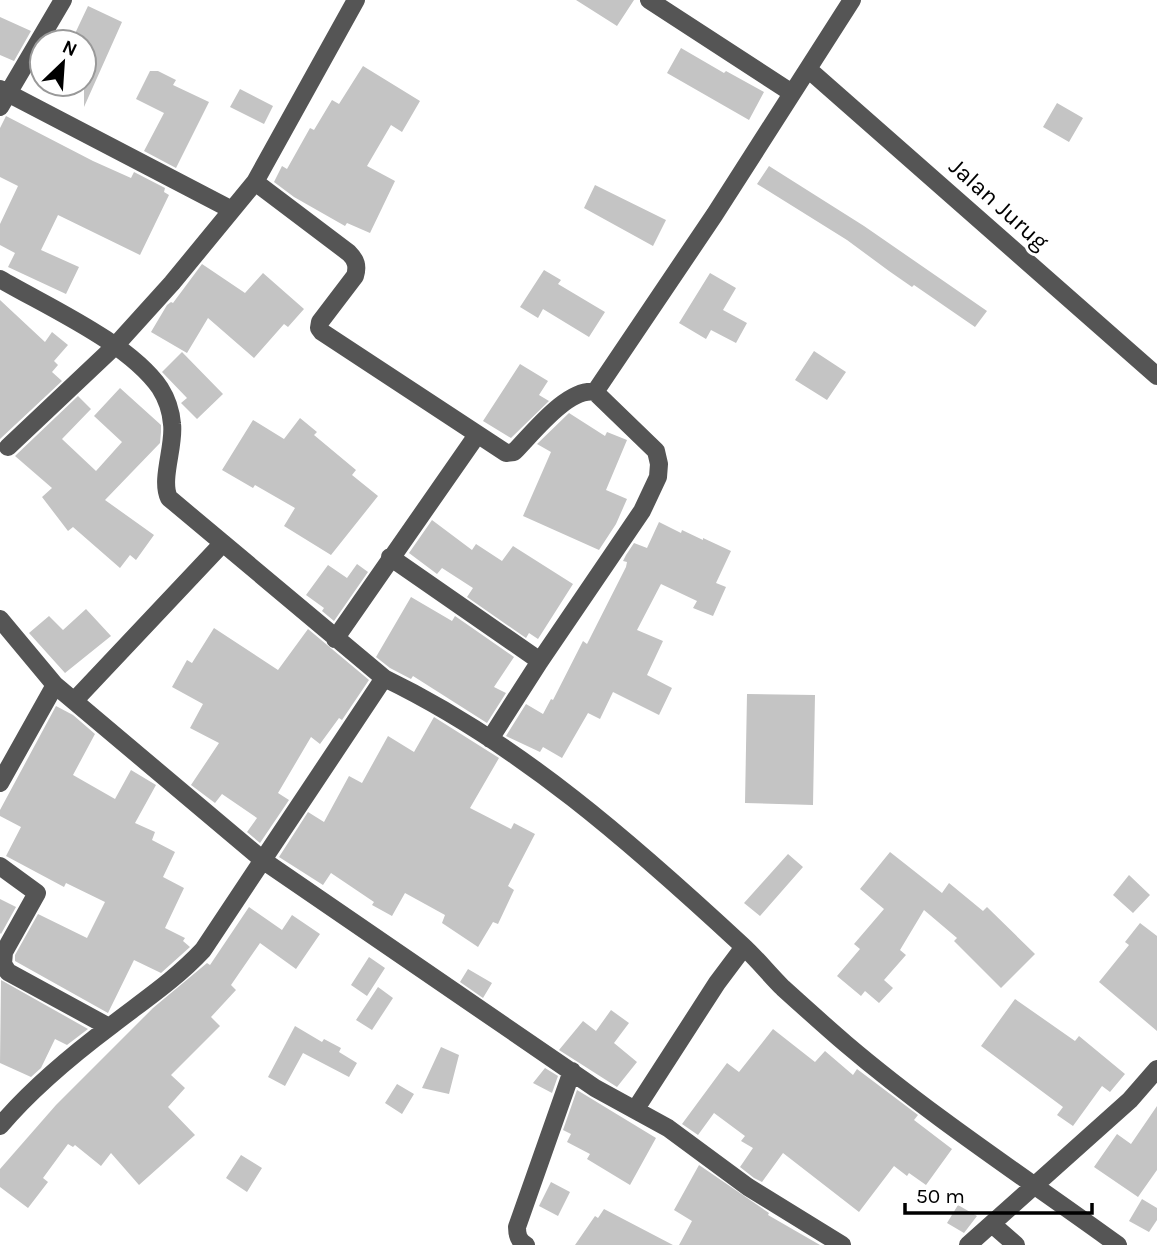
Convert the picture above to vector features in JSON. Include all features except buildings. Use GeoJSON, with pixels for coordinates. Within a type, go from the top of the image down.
{"type":"FeatureCollection","features":[{"type":"Feature","properties":{"kind":"street"},"geometry":{"type":"LineString","coordinates":[[63,0],[3,96],[232,211]]}},
{"type":"Feature","properties":{"kind":"street"},"geometry":{"type":"LineString","coordinates":[[8,447],[115,346],[172,283],[255,182],[356,0]]}},
{"type":"Feature","properties":{"kind":"street"},"geometry":{"type":"LineString","coordinates":[[649,0],[792,93]]}},
{"type":"Feature","properties":{"kind":"street"},"geometry":{"type":"LineString","coordinates":[[595,392],[716,214],[852,0]]}},
{"type":"Feature","properties":{"kind":"street","name":"Jalan Jurug"},"geometry":{"type":"LineString","coordinates":[[808,69],[1157,376]]}},
{"type":"Feature","properties":{"kind":"street"},"geometry":{"type":"LineString","coordinates":[[255,182],[349,253],[355,261],[355,276],[320,322],[319,328],[323,332],[506,453],[511,454],[552,413],[586,390],[595,392],[656,451],[658,477],[642,512],[490,739]]}},
{"type":"Feature","properties":{"kind":"street"},"geometry":{"type":"LineString","coordinates":[[0,279],[115,346],[143,368],[160,388],[168,403],[172,425],[166,487],[169,498],[384,678],[490,739],[552,782],[744,947],[846,1044],[907,1093],[1118,1245]]}},
{"type":"Feature","properties":{"kind":"street"},"geometry":{"type":"LineString","coordinates":[[335,639],[477,435]]}},
{"type":"Feature","properties":{"kind":"street"},"geometry":{"type":"LineString","coordinates":[[74,701],[223,543]]}},
{"type":"Feature","properties":{"kind":"street"},"geometry":{"type":"LineString","coordinates":[[390,557],[540,661]]}},
{"type":"Feature","properties":{"kind":"street"},"geometry":{"type":"LineString","coordinates":[[0,619],[55,685],[264,861],[595,1088],[668,1128],[748,1187],[842,1245]]}},
{"type":"Feature","properties":{"kind":"street"},"geometry":{"type":"LineString","coordinates":[[0,1126],[16,1106],[109,1027],[186,969],[203,950],[384,678]]}},
{"type":"Feature","properties":{"kind":"street"},"geometry":{"type":"LineString","coordinates":[[0,783],[55,685]]}},
{"type":"Feature","properties":{"kind":"street"},"geometry":{"type":"LineString","coordinates":[[0,866],[37,893],[4,952],[3,964],[8,972],[109,1027]]}},
{"type":"Feature","properties":{"kind":"street"},"geometry":{"type":"LineString","coordinates":[[635,1110],[709,993],[744,947]]}},
{"type":"Feature","properties":{"kind":"street"},"geometry":{"type":"LineString","coordinates":[[968,1245],[1130,1100],[1157,1069]]}},
{"type":"Feature","properties":{"kind":"street"},"geometry":{"type":"LineString","coordinates":[[526,1245],[517,1235],[517,1227],[572,1072]]}},
{"type":"Feature","properties":{"kind":"street"},"geometry":{"type":"LineString","coordinates":[[992,1224],[1016,1245]]}}]}
